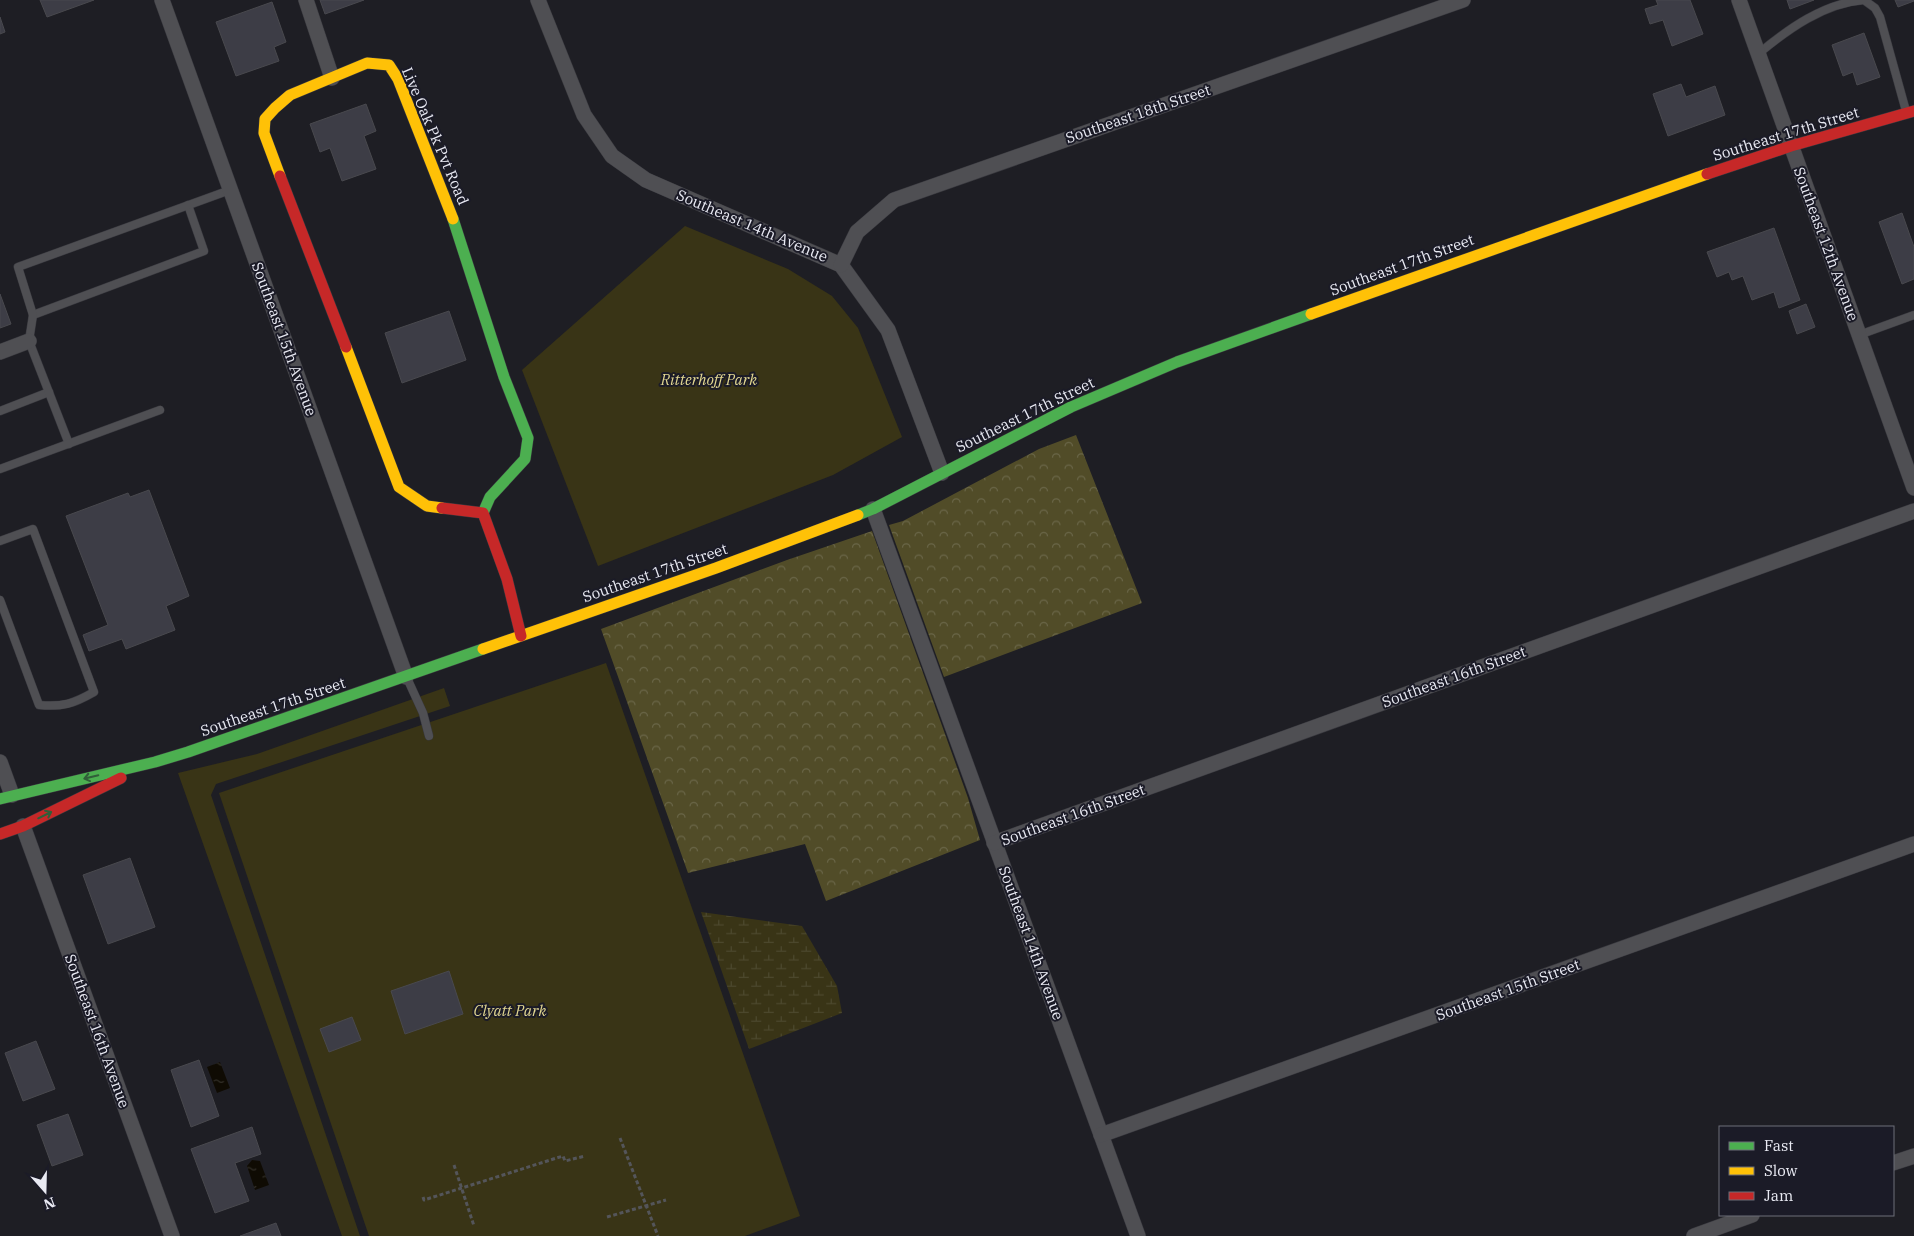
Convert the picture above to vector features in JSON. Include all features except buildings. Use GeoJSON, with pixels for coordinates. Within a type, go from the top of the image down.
{"type":"FeatureCollection","features":[{"type":"Feature","properties":{"kind":"main road","name":"Live Oak Pk Pvt Road"},"geometry":{"type":"LineString","coordinates":[[367,63],[389,65],[398,78],[451,212],[504,377],[528,438],[526,459],[490,497],[483,513],[427,506],[400,487],[386,457],[340,329],[303,238],[264,133],[265,120],[290,95],[367,63]]}},
{"type":"Feature","properties":{"kind":"main road","name":"Southeast 17th Street"},"geometry":{"type":"LineString","coordinates":[[6,797],[155,762],[188,752],[716,568],[873,509],[1071,407],[1176,362],[1582,217],[1791,146],[1910,112]]}},
{"type":"Feature","properties":{"kind":"main road"},"geometry":{"type":"LineString","coordinates":[[483,513],[507,579],[521,636]]}},
{"type":"Feature","properties":{"kind":"main road","name":"Southeast 17th Street"},"geometry":{"type":"LineString","coordinates":[[0,834],[23,826],[155,762]]}},
{"type":"Feature","properties":{"kind":"street","name":"Southeast 15th Avenue"},"geometry":{"type":"LineString","coordinates":[[162,0],[406,677]]}},
{"type":"Feature","properties":{"kind":"street"},"geometry":{"type":"LineString","coordinates":[[306,0],[332,78]]}},
{"type":"Feature","properties":{"kind":"street","name":"Southeast 14th Avenue"},"geometry":{"type":"LineString","coordinates":[[538,0],[584,115],[612,156],[646,180],[841,265],[888,330],[942,473]]}},
{"type":"Feature","properties":{"kind":"street","name":"Southeast 18th Street"},"geometry":{"type":"LineString","coordinates":[[841,265],[857,232],[894,200],[1463,0]]}},
{"type":"Feature","properties":{"kind":"street","name":"Southeast 12th Avenue"},"geometry":{"type":"LineString","coordinates":[[1739,0],[1914,488]]}},
{"type":"Feature","properties":{"kind":"street"},"geometry":{"type":"LineString","coordinates":[[0,352],[29,341]]}},
{"type":"Feature","properties":{"kind":"street","name":"Southeast 14th Avenue"},"geometry":{"type":"LineString","coordinates":[[873,509],[1138,1236]]}},
{"type":"Feature","properties":{"kind":"street","name":"Southeast 16th Street"},"geometry":{"type":"LineString","coordinates":[[994,843],[1914,511]]}},
{"type":"Feature","properties":{"kind":"street"},"geometry":{"type":"LineString","coordinates":[[0,762],[6,797]]}},
{"type":"Feature","properties":{"kind":"street","name":"Southeast 16th Avenue"},"geometry":{"type":"LineString","coordinates":[[23,826],[172,1236]]}},
{"type":"Feature","properties":{"kind":"street","name":"Southeast 15th Street"},"geometry":{"type":"LineString","coordinates":[[1101,1135],[1914,844]]}},
{"type":"Feature","properties":{"kind":"street"},"geometry":{"type":"LineString","coordinates":[[1894,1163],[1914,1156]]}},
{"type":"Feature","properties":{"kind":"street"},"geometry":{"type":"LineString","coordinates":[[1694,1236],[1749,1216]]}},
{"type":"Feature","properties":{"kind":"lane"},"geometry":{"type":"LineString","coordinates":[[1758,54],[1806,19],[1850,1],[1864,0],[1875,8],[1880,17],[1910,112]]}},
{"type":"Feature","properties":{"kind":"lane"},"geometry":{"type":"LineString","coordinates":[[69,444],[29,341],[33,315],[18,267],[230,190]]}},
{"type":"Feature","properties":{"kind":"lane"},"geometry":{"type":"LineString","coordinates":[[33,315],[204,251],[188,205]]}},
{"type":"Feature","properties":{"kind":"lane"},"geometry":{"type":"LineString","coordinates":[[1859,335],[1914,314]]}},
{"type":"Feature","properties":{"kind":"lane"},"geometry":{"type":"LineString","coordinates":[[0,411],[49,392]]}},
{"type":"Feature","properties":{"kind":"lane"},"geometry":{"type":"LineString","coordinates":[[0,468],[160,410]]}},
{"type":"Feature","properties":{"kind":"lane"},"geometry":{"type":"LineString","coordinates":[[0,540],[33,529],[94,692],[81,700],[59,706],[39,705],[0,600]]}},
{"type":"Feature","properties":{"kind":"lane"},"geometry":{"type":"LineString","coordinates":[[406,677],[423,713],[430,736]]}},
{"type":"Feature","properties":{"kind":"path"},"geometry":{"type":"LineString","coordinates":[[620,1138],[658,1236]]}},
{"type":"Feature","properties":{"kind":"path"},"geometry":{"type":"LineString","coordinates":[[423,1196],[424,1200],[563,1156],[565,1161],[585,1156]]}},
{"type":"Feature","properties":{"kind":"path"},"geometry":{"type":"LineString","coordinates":[[454,1165],[474,1226]]}},
{"type":"Feature","properties":{"kind":"path"},"geometry":{"type":"LineString","coordinates":[[607,1217],[666,1200]]}},
{"type":"Feature","properties":{"kind":"green space","name":"Ritterhoff Park"},"geometry":{"type":"Polygon","coordinates":[[[685,226],[788,269],[832,296],[858,328],[902,437],[833,475],[598,566],[522,370],[685,226]]]}},
{"type":"Feature","properties":{"kind":"green space"},"geometry":{"type":"Polygon","coordinates":[[[1076,435],[1142,603],[944,677],[889,525],[903,521],[1039,449],[1076,435]]]}},
{"type":"Feature","properties":{"kind":"green space"},"geometry":{"type":"Polygon","coordinates":[[[872,531],[968,798],[980,840],[826,901],[805,844],[688,873],[601,629],[787,560],[872,531]]]}},
{"type":"Feature","properties":{"kind":"green space","name":"Clyatt Park"},"geometry":{"type":"Polygon","coordinates":[[[606,663],[800,1216],[745,1236],[369,1236],[219,793],[606,663]]]}},
{"type":"Feature","properties":{"kind":"green space"},"geometry":{"type":"Polygon","coordinates":[[[444,688],[450,706],[216,784],[211,795],[360,1236],[342,1236],[178,773],[257,754],[444,688]]]}},
{"type":"Feature","properties":{"kind":"green space"},"geometry":{"type":"Polygon","coordinates":[[[701,912],[802,926],[837,986],[842,1013],[749,1049],[701,912]]]}},
{"type":"Feature","properties":{"kind":"water"},"geometry":{"type":"Polygon","coordinates":[[[220,1062],[230,1088],[217,1093],[207,1067],[220,1062]]]}},
{"type":"Feature","properties":{"kind":"water"},"geometry":{"type":"Polygon","coordinates":[[[252,1160],[260,1161],[269,1185],[255,1190],[247,1166],[252,1160]]]}},
{"type":"Feature","properties":{"kind":"traffic: fast"},"geometry":{"type":"LineString","coordinates":[[453,219],[504,377],[528,438],[525,459],[490,497],[483,513]]}},
{"type":"Feature","properties":{"kind":"traffic: fast"},"geometry":{"type":"LineString","coordinates":[[858,515],[1071,407],[1177,362],[1311,314]]}},
{"type":"Feature","properties":{"kind":"traffic: fast"},"geometry":{"type":"LineString","coordinates":[[0,799],[155,762],[188,752],[483,649]]}},
{"type":"Feature","properties":{"kind":"traffic: slow"},"geometry":{"type":"LineString","coordinates":[[280,176],[264,133],[265,119],[275,108],[290,95],[367,63],[389,65],[398,79],[453,219]]}},
{"type":"Feature","properties":{"kind":"traffic: slow"},"geometry":{"type":"LineString","coordinates":[[1311,314],[1707,174]]}},
{"type":"Feature","properties":{"kind":"traffic: slow"},"geometry":{"type":"LineString","coordinates":[[346,347],[399,487],[427,506],[442,508]]}},
{"type":"Feature","properties":{"kind":"traffic: slow"},"geometry":{"type":"LineString","coordinates":[[483,649],[716,568],[858,515]]}},
{"type":"Feature","properties":{"kind":"traffic: jam"},"geometry":{"type":"LineString","coordinates":[[1707,174],[1791,146],[1914,111]]}},
{"type":"Feature","properties":{"kind":"traffic: jam"},"geometry":{"type":"LineString","coordinates":[[280,176],[346,347]]}},
{"type":"Feature","properties":{"kind":"traffic: jam"},"geometry":{"type":"LineString","coordinates":[[442,508],[483,513],[507,579],[521,636]]}},
{"type":"Feature","properties":{"kind":"traffic: jam"},"geometry":{"type":"LineString","coordinates":[[0,834],[23,826],[121,778]]}}]}
